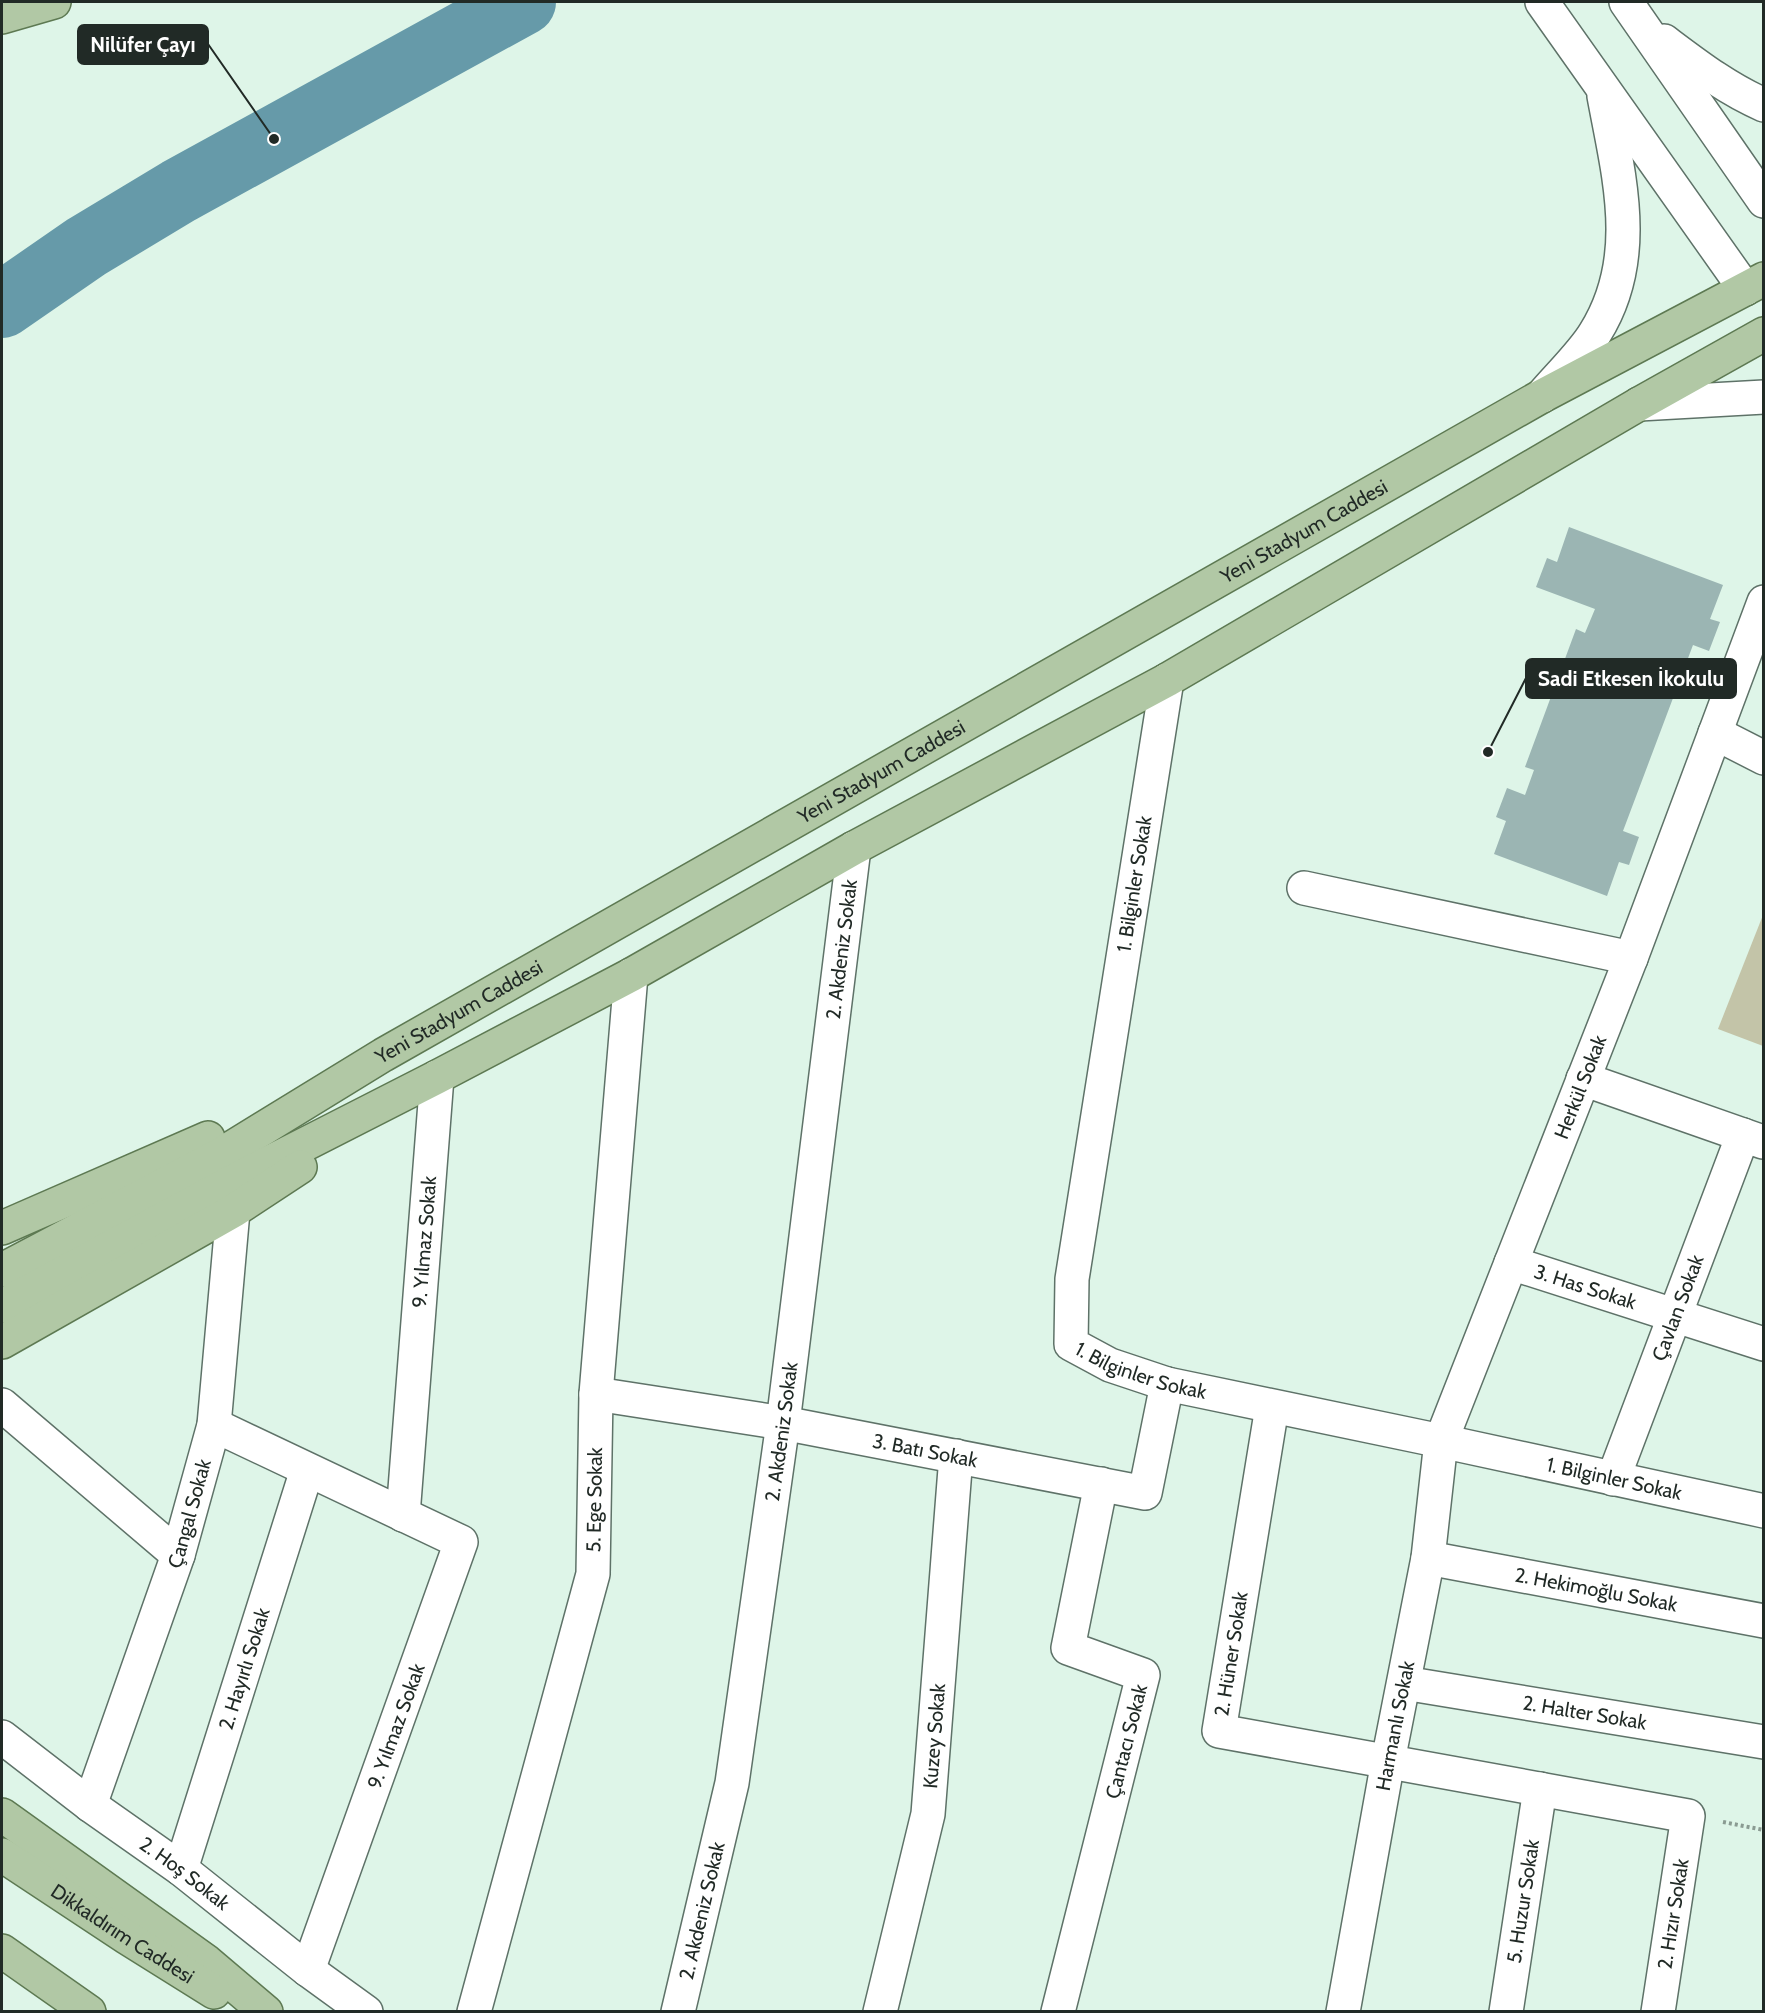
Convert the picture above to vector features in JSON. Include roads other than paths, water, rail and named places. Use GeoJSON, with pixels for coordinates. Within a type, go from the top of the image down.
{"type":"FeatureCollection","features":[{"type":"Feature","properties":{"kind":"main road"},"geometry":{"type":"LineString","coordinates":[[2,17],[54,2]]}},
{"type":"Feature","properties":{"kind":"main road"},"geometry":{"type":"LineString","coordinates":[[1754,284],[1764,316]]}},
{"type":"Feature","properties":{"kind":"main road","name":"Yeni Stadyum Caddesi"},"geometry":{"type":"LineString","coordinates":[[2,1270],[220,1155],[383,1055],[1542,396],[1754,284]]}},
{"type":"Feature","properties":{"kind":"main road"},"geometry":{"type":"LineString","coordinates":[[2,1306],[239,1178],[631,975],[855,848],[1167,680],[1639,404],[1764,334]]}},
{"type":"Feature","properties":{"kind":"main road"},"geometry":{"type":"LineString","coordinates":[[2,1228],[218,1134],[383,1055]]}},
{"type":"Feature","properties":{"kind":"main road"},"geometry":{"type":"LineString","coordinates":[[2,1342],[233,1211],[437,1077]]}},
{"type":"Feature","properties":{"kind":"main road"},"geometry":{"type":"LineString","coordinates":[[2,1815],[207,1962],[266,2012]]}},
{"type":"Feature","properties":{"kind":"main road","name":"Dikkaldırım Caddesi"},"geometry":{"type":"LineString","coordinates":[[2,1855],[126,1937],[246,2012]]}},
{"type":"Feature","properties":{"kind":"main road"},"geometry":{"type":"LineString","coordinates":[[2,1951],[89,2012]]}},
{"type":"Feature","properties":{"kind":"street"},"geometry":{"type":"LineString","coordinates":[[1542,2],[1602,86],[1754,284]]}},
{"type":"Feature","properties":{"kind":"street"},"geometry":{"type":"LineString","coordinates":[[1634,13],[1702,70],[1745,97],[1764,105]]}},
{"type":"Feature","properties":{"kind":"street"},"geometry":{"type":"LineString","coordinates":[[1634,13],[1764,201]]}},
{"type":"Feature","properties":{"kind":"street"},"geometry":{"type":"LineString","coordinates":[[1542,396],[1595,333],[1618,285],[1623,246],[1622,194],[1602,86]]}},
{"type":"Feature","properties":{"kind":"street"},"geometry":{"type":"LineString","coordinates":[[1639,404],[1764,397]]}},
{"type":"Feature","properties":{"kind":"street","name":"Herkül Sokak"},"geometry":{"type":"LineString","coordinates":[[1441,1441],[1631,958],[1764,602]]}},
{"type":"Feature","properties":{"kind":"street","name":"1. Bilginler Sokak"},"geometry":{"type":"LineString","coordinates":[[1167,680],[1072,1279],[1071,1344],[1110,1365],[1167,1384],[1764,1511]]}},
{"type":"Feature","properties":{"kind":"street"},"geometry":{"type":"LineString","coordinates":[[1715,733],[1764,758]]}},
{"type":"Feature","properties":{"kind":"street","name":"2. Akdeniz Sokak"},"geometry":{"type":"LineString","coordinates":[[678,2012],[732,1783],[783,1423],[855,848]]}},
{"type":"Feature","properties":{"kind":"street"},"geometry":{"type":"LineString","coordinates":[[1304,888],[1631,958]]}},
{"type":"Feature","properties":{"kind":"street","name":"5. Ege Sokak"},"geometry":{"type":"LineString","coordinates":[[474,2012],[593,1574],[596,1394],[631,975]]}},
{"type":"Feature","properties":{"kind":"street","name":"9. Yılmaz Sokak"},"geometry":{"type":"LineString","coordinates":[[403,1515],[437,1077]]}},
{"type":"Feature","properties":{"kind":"street"},"geometry":{"type":"LineString","coordinates":[[1583,1079],[1754,1139]]}},
{"type":"Feature","properties":{"kind":"street","name":"Çavlan Sokak"},"geometry":{"type":"LineString","coordinates":[[1613,1479],[1675,1316],[1754,1139]]}},
{"type":"Feature","properties":{"kind":"street","name":"Çangal Sokak"},"geometry":{"type":"LineString","coordinates":[[90,1804],[178,1555],[214,1425],[233,1211]]}},
{"type":"Feature","properties":{"kind":"street","name":"3. Has Sokak"},"geometry":{"type":"LineString","coordinates":[[1511,1263],[1764,1344]]}},
{"type":"Feature","properties":{"kind":"street","name":"3. Batı Sokak"},"geometry":{"type":"LineString","coordinates":[[596,1394],[783,1423],[1145,1493],[1167,1384]]}},
{"type":"Feature","properties":{"kind":"street"},"geometry":{"type":"LineString","coordinates":[[2,1405],[178,1555]]}},
{"type":"Feature","properties":{"kind":"street","name":"2. Hüner Sokak"},"geometry":{"type":"LineString","coordinates":[[1272,1407],[1219,1731],[1388,1761]]}},
{"type":"Feature","properties":{"kind":"street","name":"9. Yılmaz Sokak"},"geometry":{"type":"LineString","coordinates":[[214,1425],[461,1542],[308,1970]]}},
{"type":"Feature","properties":{"kind":"street","name":"Harmanlı Sokak"},"geometry":{"type":"LineString","coordinates":[[1343,2012],[1388,1761],[1428,1558],[1441,1441]]}},
{"type":"Feature","properties":{"kind":"street","name":"Kuzey Sokak"},"geometry":{"type":"LineString","coordinates":[[880,2012],[927,1814],[956,1456]]}},
{"type":"Feature","properties":{"kind":"street","name":"2. Hayırlı Sokak"},"geometry":{"type":"LineString","coordinates":[[181,1869],[308,1470]]}},
{"type":"Feature","properties":{"kind":"street","name":"Çantacı Sokak"},"geometry":{"type":"LineString","coordinates":[[1058,2012],[1143,1675],[1068,1648],[1101,1484]]}},
{"type":"Feature","properties":{"kind":"street","name":"2. Hekimoğlu Sokak"},"geometry":{"type":"LineString","coordinates":[[1428,1558],[1764,1621]]}},
{"type":"Feature","properties":{"kind":"street","name":"2. Halter Sokak"},"geometry":{"type":"LineString","coordinates":[[1404,1683],[1764,1742]]}},
{"type":"Feature","properties":{"kind":"street","name":"2. Hoş Sokak"},"geometry":{"type":"LineString","coordinates":[[2,1737],[181,1869],[308,1970],[366,2012]]}},
{"type":"Feature","properties":{"kind":"street"},"geometry":{"type":"LineString","coordinates":[[1388,1761],[1540,1789]]}},
{"type":"Feature","properties":{"kind":"street","name":"2. Hızır Sokak"},"geometry":{"type":"LineString","coordinates":[[1540,1789],[1688,1816],[1658,2012]]}},
{"type":"Feature","properties":{"kind":"street","name":"5. Huzur Sokak"},"geometry":{"type":"LineString","coordinates":[[1506,2012],[1540,1789]]}},
{"type":"Feature","properties":{"kind":"waterway"},"geometry":{"type":"LineString","coordinates":[[2,305],[86,247],[179,191],[523,2]]}},
{"type":"Feature","properties":{"kind":"place","name":"Nilüfer Çayı"},"geometry":{"type":"Point","coordinates":[274,139]}},
{"type":"Feature","properties":{"kind":"place","name":"Sadi Etkesen İkokulu"},"geometry":{"type":"Point","coordinates":[1488,752]}}]}
